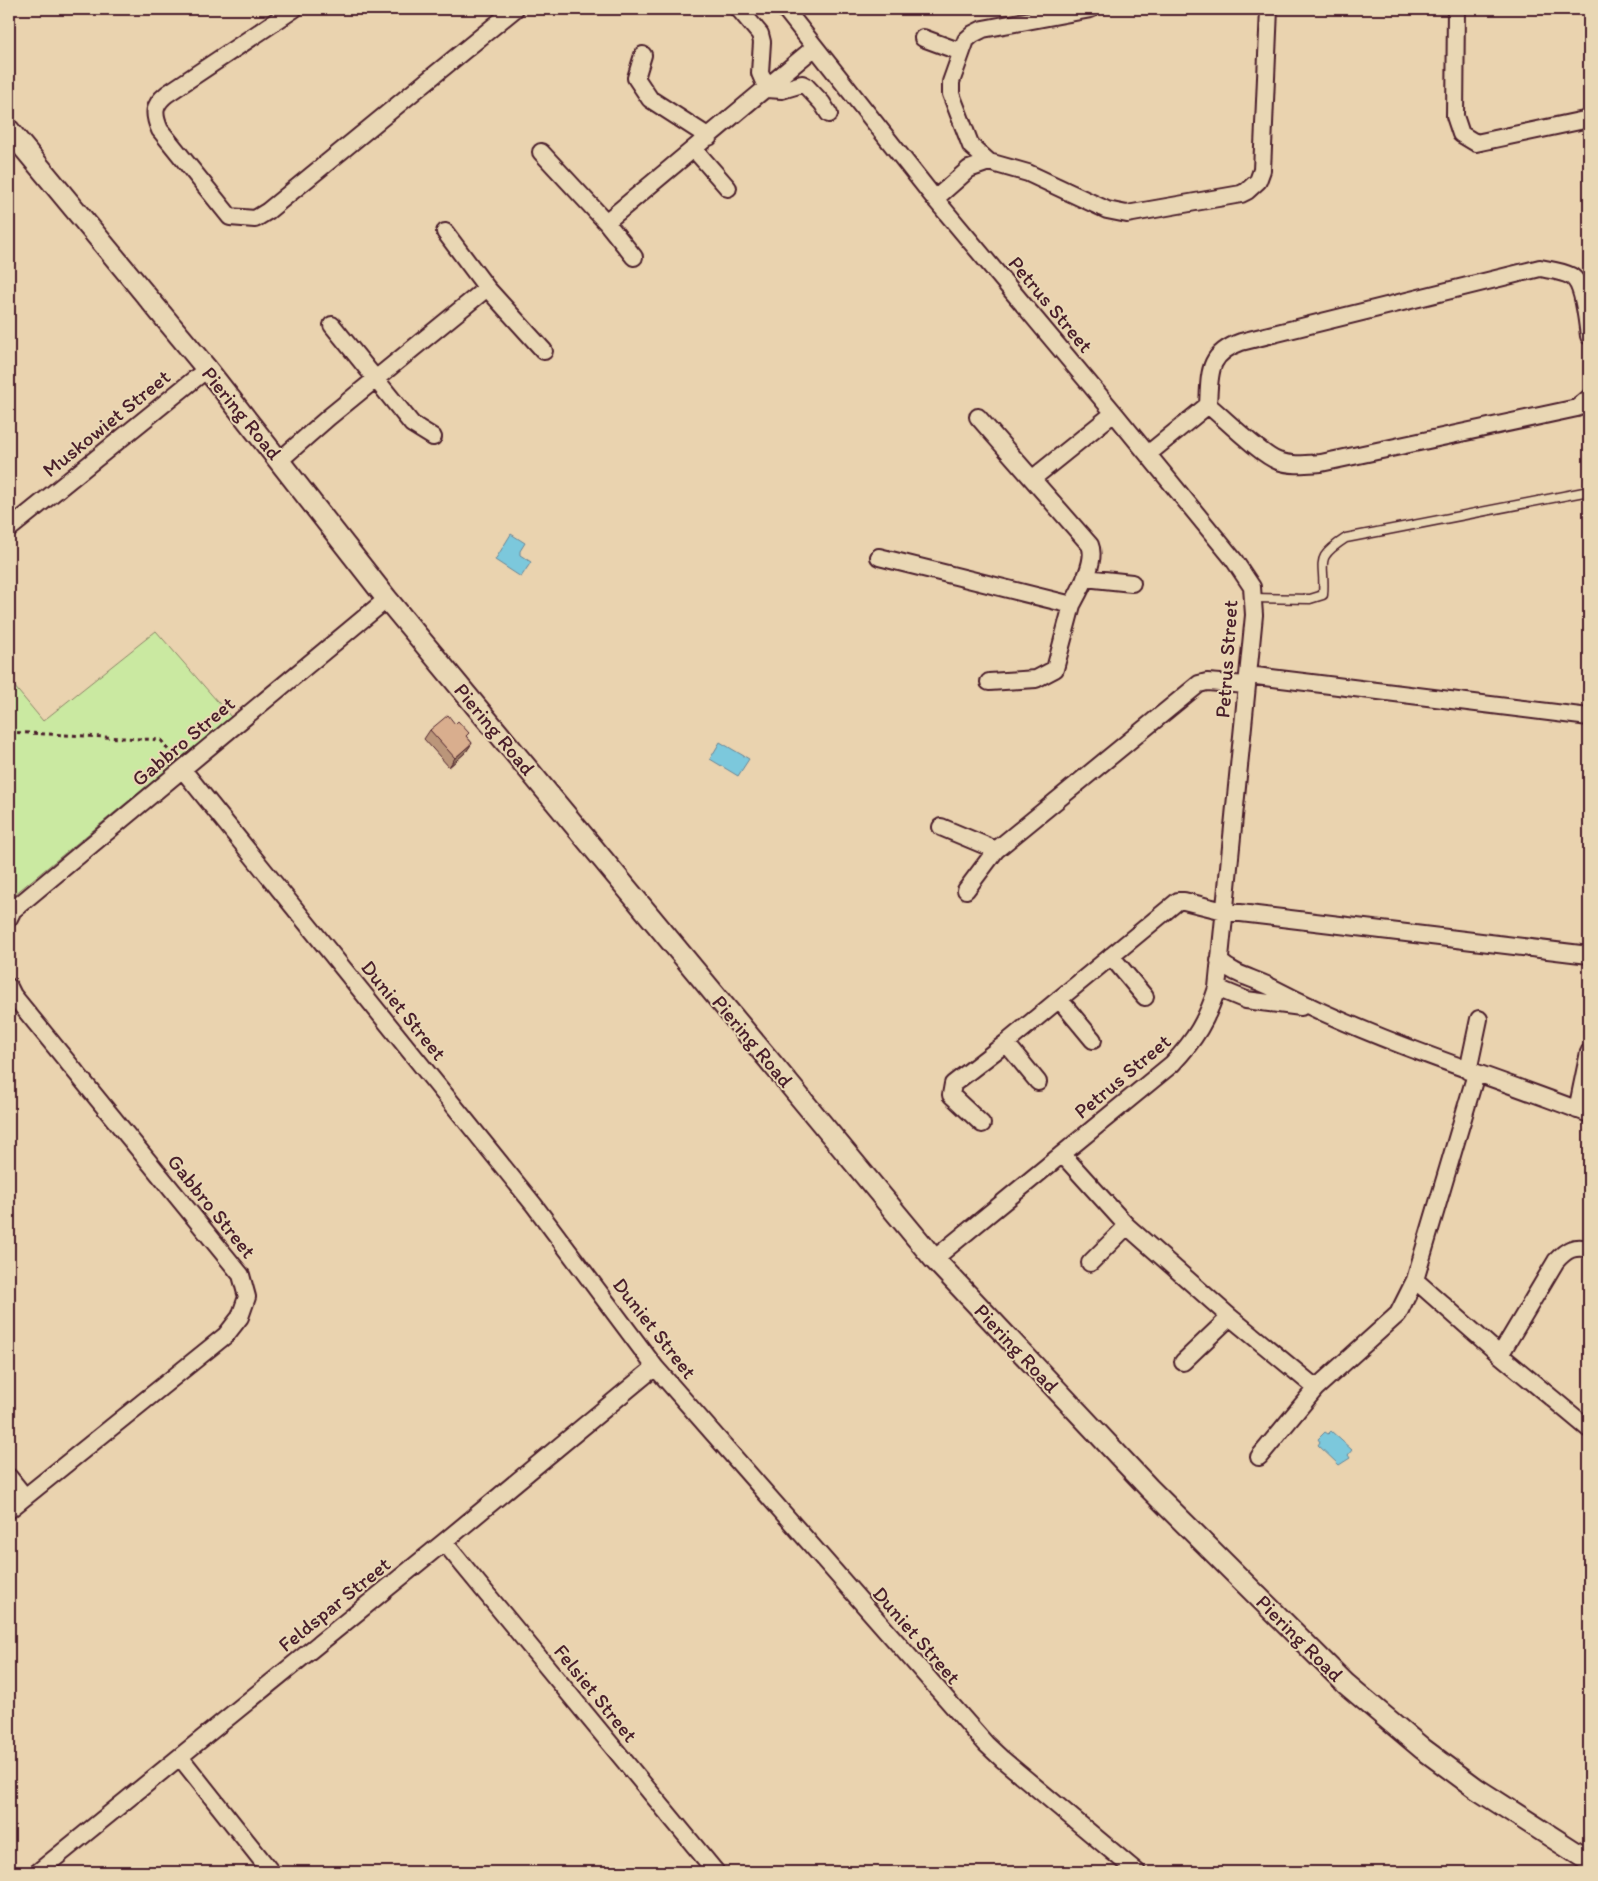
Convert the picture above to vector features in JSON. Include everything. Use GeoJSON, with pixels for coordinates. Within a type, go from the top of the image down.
{"type":"FeatureCollection","features":[{"type":"Feature","properties":{"kind":"street"},"geometry":{"type":"LineString","coordinates":[[294,9],[167,94],[157,104],[154,118],[160,130],[230,217],[254,219],[268,211],[515,9]]}},
{"type":"Feature","properties":{"kind":"street"},"geometry":{"type":"LineString","coordinates":[[739,9],[760,34],[762,42],[760,73],[767,89]]}},
{"type":"Feature","properties":{"kind":"street","name":"Petrus Street"},"geometry":{"type":"LineString","coordinates":[[785,9],[935,199],[1234,560],[1252,587],[1254,615],[1248,680],[1216,988],[1210,1011],[1188,1047],[1172,1064],[934,1259]]}},
{"type":"Feature","properties":{"kind":"street"},"geometry":{"type":"LineString","coordinates":[[1091,9],[983,29],[973,34],[966,40],[961,52],[951,82],[951,94],[971,146],[989,162],[1028,173],[1108,210],[1127,214],[1228,197],[1247,191],[1258,180],[1262,170],[1269,9]]}},
{"type":"Feature","properties":{"kind":"street"},"geometry":{"type":"LineString","coordinates":[[1456,9],[1455,116],[1461,134],[1476,143],[1589,119]]}},
{"type":"Feature","properties":{"kind":"street"},"geometry":{"type":"LineString","coordinates":[[923,38],[961,52]]}},
{"type":"Feature","properties":{"kind":"street"},"geometry":{"type":"LineString","coordinates":[[606,222],[710,137],[815,47]]}},
{"type":"Feature","properties":{"kind":"street"},"geometry":{"type":"LineString","coordinates":[[643,55],[636,78],[650,99],[710,137]]}},
{"type":"Feature","properties":{"kind":"street"},"geometry":{"type":"LineString","coordinates":[[767,89],[782,90],[802,84],[822,103],[828,114]]}},
{"type":"Feature","properties":{"kind":"street","name":"Piering Road"},"geometry":{"type":"LineString","coordinates":[[9,130],[207,369],[387,598],[934,1259],[1149,1488],[1346,1684],[1423,1749],[1477,1789],[1589,1861]]}},
{"type":"Feature","properties":{"kind":"street"},"geometry":{"type":"LineString","coordinates":[[694,149],[728,188]]}},
{"type":"Feature","properties":{"kind":"street"},"geometry":{"type":"LineString","coordinates":[[541,152],[606,222],[634,257]]}},
{"type":"Feature","properties":{"kind":"street"},"geometry":{"type":"LineString","coordinates":[[935,199],[969,169],[989,162]]}},
{"type":"Feature","properties":{"kind":"street"},"geometry":{"type":"LineString","coordinates":[[445,232],[487,288],[544,352]]}},
{"type":"Feature","properties":{"kind":"street"},"geometry":{"type":"LineString","coordinates":[[1148,454],[1208,405],[1209,381],[1215,358],[1226,347],[1241,342],[1540,268],[1559,271],[1573,277],[1585,286],[1589,336]]}},
{"type":"Feature","properties":{"kind":"street"},"geometry":{"type":"LineString","coordinates":[[280,460],[375,379],[487,288]]}},
{"type":"Feature","properties":{"kind":"street"},"geometry":{"type":"LineString","coordinates":[[332,325],[412,424],[433,437]]}},
{"type":"Feature","properties":{"kind":"street","name":"Muskowiet Street"},"geometry":{"type":"LineString","coordinates":[[9,529],[207,369]]}},
{"type":"Feature","properties":{"kind":"street"},"geometry":{"type":"LineString","coordinates":[[1208,405],[1277,461],[1298,465],[1321,463],[1577,408],[1589,398]]}},
{"type":"Feature","properties":{"kind":"street"},"geometry":{"type":"LineString","coordinates":[[1032,479],[1114,413]]}},
{"type":"Feature","properties":{"kind":"street"},"geometry":{"type":"LineString","coordinates":[[978,417],[1090,545],[1092,550],[1092,560],[1072,605],[1055,669],[1036,679],[989,682]]}},
{"type":"Feature","properties":{"kind":"street"},"geometry":{"type":"LineString","coordinates":[[878,557],[1072,605]]}},
{"type":"Feature","properties":{"kind":"street"},"geometry":{"type":"LineString","coordinates":[[1085,578],[1132,583]]}},
{"type":"Feature","properties":{"kind":"street","name":"Gabbro Street"},"geometry":{"type":"LineString","coordinates":[[9,918],[13,910],[387,598]]}},
{"type":"Feature","properties":{"kind":"street"},"geometry":{"type":"LineString","coordinates":[[966,890],[996,850],[1199,684],[1248,680],[1589,717]]}},
{"type":"Feature","properties":{"kind":"street","name":"Duniet Street"},"geometry":{"type":"LineString","coordinates":[[183,770],[534,1205],[655,1367],[986,1744],[1137,1872]]}},
{"type":"Feature","properties":{"kind":"street"},"geometry":{"type":"LineString","coordinates":[[941,827],[996,850]]}},
{"type":"Feature","properties":{"kind":"street"},"geometry":{"type":"LineString","coordinates":[[982,1124],[951,1095],[953,1084],[1006,1043],[1178,901],[1184,900],[1224,911],[1589,955]]}},
{"type":"Feature","properties":{"kind":"street"},"geometry":{"type":"LineString","coordinates":[[1111,956],[1145,997]]}},
{"type":"Feature","properties":{"kind":"street"},"geometry":{"type":"LineString","coordinates":[[1219,961],[1239,975],[1268,985],[1313,1009],[1472,1072],[1583,1112],[1589,1052]]}},
{"type":"Feature","properties":{"kind":"street","name":"Gabbro Street"},"geometry":{"type":"LineString","coordinates":[[9,987],[13,995],[241,1275],[247,1297],[240,1317],[226,1335],[9,1510]]}},
{"type":"Feature","properties":{"kind":"street"},"geometry":{"type":"LineString","coordinates":[[1216,988],[1246,1000],[1313,1009]]}},
{"type":"Feature","properties":{"kind":"street"},"geometry":{"type":"LineString","coordinates":[[1059,999],[1094,1040]]}},
{"type":"Feature","properties":{"kind":"street"},"geometry":{"type":"LineString","coordinates":[[1259,1457],[1316,1388],[1390,1323],[1405,1303],[1415,1280],[1472,1072],[1479,1020]]}},
{"type":"Feature","properties":{"kind":"street"},"geometry":{"type":"LineString","coordinates":[[1006,1043],[1038,1082]]}},
{"type":"Feature","properties":{"kind":"street"},"geometry":{"type":"LineString","coordinates":[[1062,1154],[1127,1226],[1230,1317],[1316,1388]]}},
{"type":"Feature","properties":{"kind":"street"},"geometry":{"type":"LineString","coordinates":[[1090,1263],[1127,1226]]}},
{"type":"Feature","properties":{"kind":"street"},"geometry":{"type":"LineString","coordinates":[[1500,1355],[1556,1261],[1564,1252],[1574,1248],[1589,1249]]}},
{"type":"Feature","properties":{"kind":"street"},"geometry":{"type":"LineString","coordinates":[[1415,1280],[1500,1355],[1589,1429]]}},
{"type":"Feature","properties":{"kind":"street"},"geometry":{"type":"LineString","coordinates":[[1183,1362],[1230,1317]]}},
{"type":"Feature","properties":{"kind":"street","name":"Feldspar Street"},"geometry":{"type":"LineString","coordinates":[[38,1872],[444,1542],[655,1367]]}},
{"type":"Feature","properties":{"kind":"street"},"geometry":{"type":"LineString","coordinates":[[9,1477],[25,1496]]}},
{"type":"Feature","properties":{"kind":"street","name":"Felsiet Street"},"geometry":{"type":"LineString","coordinates":[[444,1542],[716,1872]]}},
{"type":"Feature","properties":{"kind":"street"},"geometry":{"type":"LineString","coordinates":[[180,1757],[271,1872]]}},
{"type":"Feature","properties":{"kind":"lane"},"geometry":{"type":"LineString","coordinates":[[1253,598],[1310,599],[1323,594],[1325,581],[1322,565],[1328,550],[1346,538],[1589,491]]}},
{"type":"Feature","properties":{"kind":"path"},"geometry":{"type":"LineString","coordinates":[[9,732],[161,740],[183,770]]}},
{"type":"Feature","properties":{"kind":"green space"},"geometry":{"type":"Polygon","coordinates":[[[156,631],[231,717],[9,899],[9,680],[43,721],[156,631]]]}},
{"type":"Feature","properties":{"kind":"water"},"geometry":{"type":"Polygon","coordinates":[[[511,534],[525,543],[520,551],[520,555],[531,562],[521,577],[495,560],[511,534]]]}},
{"type":"Feature","properties":{"kind":"water"},"geometry":{"type":"Polygon","coordinates":[[[720,742],[749,759],[738,776],[710,759],[720,742]]]}},
{"type":"Feature","properties":{"kind":"water"},"geometry":{"type":"Polygon","coordinates":[[[1331,1431],[1352,1450],[1348,1455],[1350,1458],[1339,1465],[1318,1445],[1320,1442],[1318,1439],[1325,1432],[1328,1434],[1331,1431]]]}},
{"type":"Feature","properties":{"kind":"building"},"geometry":{"type":"Polygon","coordinates":[[[448,715],[455,724],[458,721],[469,733],[466,736],[472,743],[455,758],[430,730],[448,715]]]}}]}
